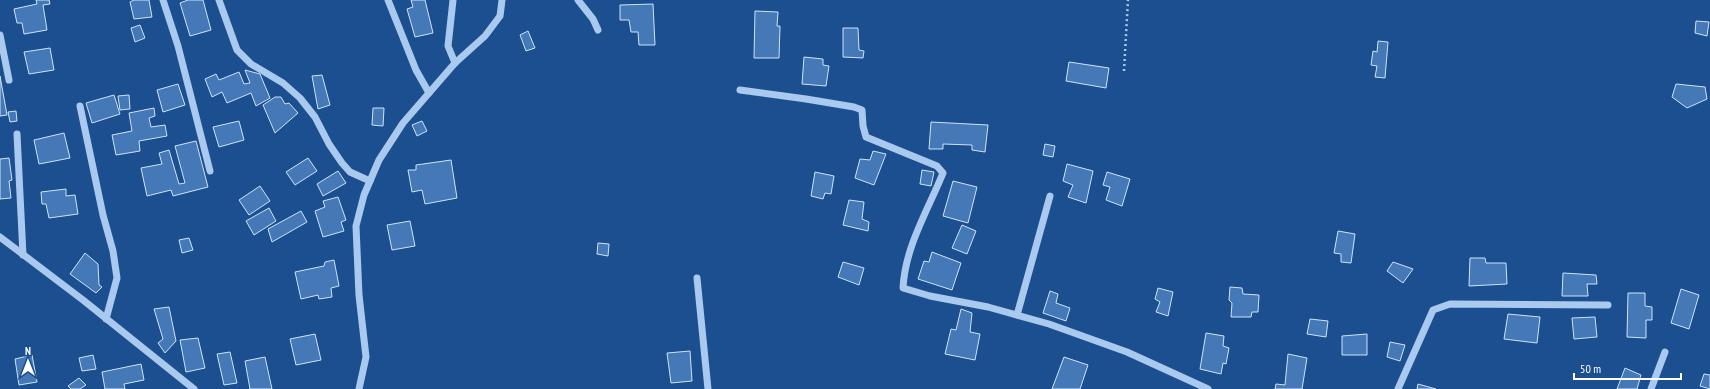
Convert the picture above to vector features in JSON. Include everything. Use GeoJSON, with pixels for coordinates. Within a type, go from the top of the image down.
{"type":"FeatureCollection","features":[{"type":"Feature","properties":{"kind":"street"},"geometry":{"type":"LineString","coordinates":[[163,0],[178,46],[210,171]]}},
{"type":"Feature","properties":{"kind":"street"},"geometry":{"type":"LineString","coordinates":[[219,0],[237,50],[251,64],[283,83],[300,98],[314,117],[329,144],[342,163],[350,172],[370,181]]}},
{"type":"Feature","properties":{"kind":"street"},"geometry":{"type":"LineString","coordinates":[[388,0],[416,70],[429,92]]}},
{"type":"Feature","properties":{"kind":"street"},"geometry":{"type":"LineString","coordinates":[[453,0],[448,46],[455,63]]}},
{"type":"Feature","properties":{"kind":"street"},"geometry":{"type":"LineString","coordinates":[[359,389],[366,357],[359,295],[356,226],[364,196],[379,160],[399,129],[455,63],[486,36],[500,16],[502,0]]}},
{"type":"Feature","properties":{"kind":"street"},"geometry":{"type":"LineString","coordinates":[[578,0],[593,19],[598,30]]}},
{"type":"Feature","properties":{"kind":"street"},"geometry":{"type":"LineString","coordinates":[[0,35],[9,80]]}},
{"type":"Feature","properties":{"kind":"street"},"geometry":{"type":"LineString","coordinates":[[740,90],[806,99],[854,107],[862,110],[863,126],[866,137],[937,166],[943,173],[926,209],[904,270],[903,288],[930,296],[988,307],[1049,324],[1127,352],[1208,389]]}},
{"type":"Feature","properties":{"kind":"street"},"geometry":{"type":"LineString","coordinates":[[80,106],[103,215],[113,251],[117,278],[106,319]]}},
{"type":"Feature","properties":{"kind":"street"},"geometry":{"type":"LineString","coordinates":[[17,134],[23,255]]}},
{"type":"Feature","properties":{"kind":"street"},"geometry":{"type":"LineString","coordinates":[[1017,315],[1050,196]]}},
{"type":"Feature","properties":{"kind":"street"},"geometry":{"type":"LineString","coordinates":[[0,237],[194,389]]}},
{"type":"Feature","properties":{"kind":"street"},"geometry":{"type":"LineString","coordinates":[[697,278],[708,389]]}},
{"type":"Feature","properties":{"kind":"street"},"geometry":{"type":"LineString","coordinates":[[1398,389],[1433,310],[1450,304],[1608,305]]}},
{"type":"Feature","properties":{"kind":"street"},"geometry":{"type":"LineString","coordinates":[[1651,389],[1665,352]]}},
{"type":"Feature","properties":{"kind":"path"},"geometry":{"type":"LineString","coordinates":[[1124,71],[1128,0]]}},
{"type":"Feature","properties":{"kind":"building"},"geometry":{"type":"Polygon","coordinates":[[[36,0],[49,0],[50,4],[43,5],[47,30],[24,34],[22,23],[17,23],[14,9],[37,4],[36,0]]]}},
{"type":"Feature","properties":{"kind":"building"},"geometry":{"type":"Polygon","coordinates":[[[134,0],[149,0],[152,17],[134,19],[130,2],[134,0]]]}},
{"type":"Feature","properties":{"kind":"building"},"geometry":{"type":"Polygon","coordinates":[[[188,0],[203,0],[211,30],[190,36],[180,3],[188,0]]]}},
{"type":"Feature","properties":{"kind":"building"},"geometry":{"type":"Polygon","coordinates":[[[411,0],[425,0],[433,33],[415,37],[407,9],[413,7],[411,0]]]}},
{"type":"Feature","properties":{"kind":"building"},"geometry":{"type":"Polygon","coordinates":[[[653,4],[655,45],[639,45],[638,32],[631,32],[629,20],[620,20],[620,5],[653,4]]]}},
{"type":"Feature","properties":{"kind":"building"},"geometry":{"type":"Polygon","coordinates":[[[755,11],[778,12],[777,26],[780,26],[779,58],[754,58],[755,11]]]}},
{"type":"Feature","properties":{"kind":"building"},"geometry":{"type":"Polygon","coordinates":[[[1696,21],[1709,22],[1707,36],[1695,33],[1696,21]]]}},
{"type":"Feature","properties":{"kind":"building"},"geometry":{"type":"Polygon","coordinates":[[[140,25],[145,38],[135,42],[131,28],[140,25]]]}},
{"type":"Feature","properties":{"kind":"building"},"geometry":{"type":"Polygon","coordinates":[[[843,28],[858,28],[859,50],[864,51],[863,58],[843,57],[843,28]]]}},
{"type":"Feature","properties":{"kind":"building"},"geometry":{"type":"Polygon","coordinates":[[[528,31],[535,48],[526,51],[520,35],[528,31]]]}},
{"type":"Feature","properties":{"kind":"building"},"geometry":{"type":"Polygon","coordinates":[[[1378,41],[1388,42],[1385,78],[1375,77],[1377,66],[1371,65],[1373,51],[1377,52],[1378,41]]]}},
{"type":"Feature","properties":{"kind":"building"},"geometry":{"type":"Polygon","coordinates":[[[50,48],[54,70],[29,74],[24,52],[50,48]]]}},
{"type":"Feature","properties":{"kind":"building"},"geometry":{"type":"Polygon","coordinates":[[[804,57],[823,59],[823,65],[829,66],[826,86],[802,84],[804,57]]]}},
{"type":"Feature","properties":{"kind":"building"},"geometry":{"type":"Polygon","coordinates":[[[1069,62],[1109,68],[1106,88],[1066,81],[1069,62]]]}},
{"type":"Feature","properties":{"kind":"building"},"geometry":{"type":"Polygon","coordinates":[[[245,70],[260,74],[270,98],[256,106],[251,93],[227,103],[222,92],[212,97],[205,79],[216,74],[219,80],[239,72],[244,84],[250,83],[245,70]]]}},
{"type":"Feature","properties":{"kind":"building"},"geometry":{"type":"Polygon","coordinates":[[[322,75],[330,105],[318,109],[312,76],[322,75]]]}},
{"type":"Feature","properties":{"kind":"building"},"geometry":{"type":"Polygon","coordinates":[[[0,76],[7,115],[0,116],[0,76]]]}},
{"type":"Feature","properties":{"kind":"building"},"geometry":{"type":"Polygon","coordinates":[[[178,84],[185,105],[163,112],[157,90],[178,84]]]}},
{"type":"Feature","properties":{"kind":"building"},"geometry":{"type":"Polygon","coordinates":[[[1676,84],[1705,87],[1707,99],[1687,108],[1672,97],[1676,84]]]}},
{"type":"Feature","properties":{"kind":"building"},"geometry":{"type":"Polygon","coordinates":[[[114,95],[120,114],[92,123],[86,103],[114,95]]]}},
{"type":"Feature","properties":{"kind":"building"},"geometry":{"type":"Polygon","coordinates":[[[129,95],[130,109],[120,110],[118,96],[129,95]]]}},
{"type":"Feature","properties":{"kind":"building"},"geometry":{"type":"Polygon","coordinates":[[[275,97],[281,97],[285,104],[289,103],[298,113],[275,133],[263,105],[275,97]]]}},
{"type":"Feature","properties":{"kind":"building"},"geometry":{"type":"Polygon","coordinates":[[[154,108],[155,116],[149,118],[151,127],[165,125],[167,136],[139,141],[140,151],[116,155],[112,135],[132,131],[129,113],[154,108]]]}},
{"type":"Feature","properties":{"kind":"building"},"geometry":{"type":"Polygon","coordinates":[[[373,108],[384,108],[383,126],[372,125],[373,108]]]}},
{"type":"Feature","properties":{"kind":"building"},"geometry":{"type":"Polygon","coordinates":[[[16,111],[17,121],[10,122],[8,112],[16,111]]]}},
{"type":"Feature","properties":{"kind":"building"},"geometry":{"type":"Polygon","coordinates":[[[239,121],[244,140],[219,147],[213,127],[239,121]]]}},
{"type":"Feature","properties":{"kind":"building"},"geometry":{"type":"Polygon","coordinates":[[[422,121],[427,131],[417,136],[412,125],[422,121]]]}},
{"type":"Feature","properties":{"kind":"building"},"geometry":{"type":"Polygon","coordinates":[[[931,122],[988,125],[985,152],[972,150],[972,145],[943,144],[943,149],[929,149],[931,122]]]}},
{"type":"Feature","properties":{"kind":"building"},"geometry":{"type":"Polygon","coordinates":[[[64,133],[70,158],[39,164],[34,140],[64,133]]]}},
{"type":"Feature","properties":{"kind":"building"},"geometry":{"type":"Polygon","coordinates":[[[196,141],[208,187],[173,196],[171,190],[147,196],[141,168],[162,164],[159,153],[169,150],[179,184],[185,183],[175,146],[196,141]]]}},
{"type":"Feature","properties":{"kind":"building"},"geometry":{"type":"Polygon","coordinates":[[[1045,144],[1055,146],[1053,157],[1043,155],[1045,144]]]}},
{"type":"Feature","properties":{"kind":"building"},"geometry":{"type":"Polygon","coordinates":[[[873,151],[886,154],[874,185],[855,178],[860,159],[870,160],[873,151]]]}},
{"type":"Feature","properties":{"kind":"building"},"geometry":{"type":"Polygon","coordinates":[[[9,158],[12,180],[9,181],[11,198],[0,199],[0,159],[9,158]]]}},
{"type":"Feature","properties":{"kind":"building"},"geometry":{"type":"Polygon","coordinates":[[[308,158],[317,171],[295,185],[286,172],[308,158]]]}},
{"type":"Feature","properties":{"kind":"building"},"geometry":{"type":"Polygon","coordinates":[[[451,160],[457,198],[425,204],[422,190],[412,192],[408,170],[416,170],[416,165],[451,160]]]}},
{"type":"Feature","properties":{"kind":"building"},"geometry":{"type":"Polygon","coordinates":[[[1067,164],[1093,171],[1086,203],[1068,197],[1073,185],[1063,181],[1067,164]]]}},
{"type":"Feature","properties":{"kind":"building"},"geometry":{"type":"Polygon","coordinates":[[[922,170],[934,172],[931,186],[920,184],[922,170]]]}},
{"type":"Feature","properties":{"kind":"building"},"geometry":{"type":"Polygon","coordinates":[[[338,171],[346,183],[323,196],[317,184],[338,171]]]}},
{"type":"Feature","properties":{"kind":"building"},"geometry":{"type":"Polygon","coordinates":[[[815,172],[834,176],[831,194],[825,193],[823,199],[811,196],[815,172]]]}},
{"type":"Feature","properties":{"kind":"building"},"geometry":{"type":"Polygon","coordinates":[[[1107,172],[1130,179],[1122,206],[1106,200],[1110,187],[1103,185],[1107,172]]]}},
{"type":"Feature","properties":{"kind":"building"},"geometry":{"type":"Polygon","coordinates":[[[953,181],[977,187],[968,223],[943,216],[953,181]]]}},
{"type":"Feature","properties":{"kind":"building"},"geometry":{"type":"Polygon","coordinates":[[[260,186],[270,201],[249,215],[239,200],[260,186]]]}},
{"type":"Feature","properties":{"kind":"building"},"geometry":{"type":"Polygon","coordinates":[[[66,189],[66,196],[75,195],[78,214],[49,218],[46,204],[42,204],[41,192],[66,189]]]}},
{"type":"Feature","properties":{"kind":"building"},"geometry":{"type":"Polygon","coordinates":[[[338,197],[346,220],[341,222],[344,231],[323,237],[315,211],[325,207],[323,201],[338,197]]]}},
{"type":"Feature","properties":{"kind":"building"},"geometry":{"type":"Polygon","coordinates":[[[849,200],[864,202],[862,219],[869,222],[868,231],[843,225],[849,200]]]}},
{"type":"Feature","properties":{"kind":"building"},"geometry":{"type":"Polygon","coordinates":[[[269,208],[276,221],[254,235],[246,221],[269,208]]]}},
{"type":"Feature","properties":{"kind":"building"},"geometry":{"type":"Polygon","coordinates":[[[301,211],[307,222],[272,242],[268,229],[301,211]]]}},
{"type":"Feature","properties":{"kind":"building"},"geometry":{"type":"Polygon","coordinates":[[[410,221],[415,246],[392,250],[387,225],[410,221]]]}},
{"type":"Feature","properties":{"kind":"building"},"geometry":{"type":"Polygon","coordinates":[[[962,225],[976,231],[967,254],[952,248],[962,225]]]}},
{"type":"Feature","properties":{"kind":"building"},"geometry":{"type":"Polygon","coordinates":[[[1338,231],[1355,234],[1351,263],[1341,262],[1341,254],[1334,253],[1338,231]]]}},
{"type":"Feature","properties":{"kind":"building"},"geometry":{"type":"Polygon","coordinates":[[[189,238],[193,250],[182,253],[179,240],[189,238]]]}},
{"type":"Feature","properties":{"kind":"building"},"geometry":{"type":"Polygon","coordinates":[[[598,243],[609,244],[608,256],[597,254],[598,243]]]}},
{"type":"Feature","properties":{"kind":"building"},"geometry":{"type":"Polygon","coordinates":[[[932,252],[961,263],[952,290],[918,279],[924,261],[929,262],[932,252]]]}},
{"type":"Feature","properties":{"kind":"building"},"geometry":{"type":"Polygon","coordinates":[[[85,253],[98,264],[99,285],[102,287],[96,293],[70,274],[85,253]]]}},
{"type":"Feature","properties":{"kind":"building"},"geometry":{"type":"Polygon","coordinates":[[[1470,258],[1485,258],[1486,263],[1506,263],[1507,284],[1469,286],[1470,258]]]}},
{"type":"Feature","properties":{"kind":"building"},"geometry":{"type":"Polygon","coordinates":[[[334,260],[339,286],[331,288],[332,297],[319,299],[318,295],[301,299],[295,272],[324,266],[325,262],[334,260]]]}},
{"type":"Feature","properties":{"kind":"building"},"geometry":{"type":"Polygon","coordinates":[[[843,262],[864,268],[859,285],[838,277],[843,262]]]}},
{"type":"Feature","properties":{"kind":"building"},"geometry":{"type":"Polygon","coordinates":[[[1393,262],[1413,269],[1403,283],[1387,271],[1393,262]]]}},
{"type":"Feature","properties":{"kind":"building"},"geometry":{"type":"Polygon","coordinates":[[[1563,273],[1596,275],[1597,284],[1587,284],[1588,296],[1562,296],[1563,273]]]}},
{"type":"Feature","properties":{"kind":"building"},"geometry":{"type":"Polygon","coordinates":[[[1230,287],[1242,288],[1243,294],[1259,295],[1258,312],[1252,312],[1251,317],[1231,317],[1232,303],[1229,300],[1230,287]]]}},
{"type":"Feature","properties":{"kind":"building"},"geometry":{"type":"Polygon","coordinates":[[[1158,288],[1173,292],[1168,316],[1156,312],[1160,302],[1155,299],[1158,288]]]}},
{"type":"Feature","properties":{"kind":"building"},"geometry":{"type":"Polygon","coordinates":[[[1681,289],[1699,295],[1689,329],[1671,323],[1681,289]]]}},
{"type":"Feature","properties":{"kind":"building"},"geometry":{"type":"Polygon","coordinates":[[[1050,291],[1058,294],[1056,303],[1070,308],[1066,321],[1043,313],[1050,291]]]}},
{"type":"Feature","properties":{"kind":"building"},"geometry":{"type":"Polygon","coordinates":[[[1628,293],[1645,293],[1645,306],[1652,307],[1652,320],[1646,320],[1646,338],[1627,337],[1628,293]]]}},
{"type":"Feature","properties":{"kind":"building"},"geometry":{"type":"Polygon","coordinates":[[[169,307],[176,341],[165,353],[158,343],[163,339],[154,309],[169,307]]]}},
{"type":"Feature","properties":{"kind":"building"},"geometry":{"type":"Polygon","coordinates":[[[961,309],[972,313],[970,332],[980,334],[975,360],[945,354],[951,329],[956,330],[961,309]]]}},
{"type":"Feature","properties":{"kind":"building"},"geometry":{"type":"Polygon","coordinates":[[[1508,314],[1540,317],[1537,343],[1504,339],[1508,314]]]}},
{"type":"Feature","properties":{"kind":"building"},"geometry":{"type":"Polygon","coordinates":[[[1595,317],[1597,337],[1574,339],[1572,318],[1595,317]]]}},
{"type":"Feature","properties":{"kind":"building"},"geometry":{"type":"Polygon","coordinates":[[[1310,319],[1328,321],[1326,337],[1307,334],[1310,319]]]}},
{"type":"Feature","properties":{"kind":"building"},"geometry":{"type":"Polygon","coordinates":[[[1206,333],[1224,336],[1223,346],[1229,348],[1226,364],[1223,363],[1221,374],[1200,369],[1206,333]]]}},
{"type":"Feature","properties":{"kind":"building"},"geometry":{"type":"Polygon","coordinates":[[[315,334],[321,360],[296,365],[290,339],[315,334]]]}},
{"type":"Feature","properties":{"kind":"building"},"geometry":{"type":"Polygon","coordinates":[[[1367,334],[1367,355],[1342,355],[1342,336],[1367,334]]]}},
{"type":"Feature","properties":{"kind":"building"},"geometry":{"type":"Polygon","coordinates":[[[198,338],[205,368],[186,372],[180,340],[198,338]]]}},
{"type":"Feature","properties":{"kind":"building"},"geometry":{"type":"Polygon","coordinates":[[[1390,342],[1405,345],[1400,361],[1387,357],[1390,342]]]}},
{"type":"Feature","properties":{"kind":"building"},"geometry":{"type":"Polygon","coordinates":[[[690,351],[692,381],[671,383],[667,353],[690,351]]]}},
{"type":"Feature","properties":{"kind":"building"},"geometry":{"type":"Polygon","coordinates":[[[230,352],[237,383],[224,385],[217,354],[230,352]]]}},
{"type":"Feature","properties":{"kind":"building"},"geometry":{"type":"Polygon","coordinates":[[[1288,354],[1307,358],[1302,389],[1275,389],[1276,384],[1285,385],[1288,354]]]}},
{"type":"Feature","properties":{"kind":"building"},"geometry":{"type":"Polygon","coordinates":[[[32,355],[37,382],[19,385],[15,359],[32,355]]]}},
{"type":"Feature","properties":{"kind":"building"},"geometry":{"type":"Polygon","coordinates":[[[93,355],[96,369],[82,371],[79,358],[93,355]]]}},
{"type":"Feature","properties":{"kind":"building"},"geometry":{"type":"Polygon","coordinates":[[[265,357],[272,389],[250,389],[245,361],[265,357]]]}},
{"type":"Feature","properties":{"kind":"building"},"geometry":{"type":"Polygon","coordinates":[[[1064,357],[1088,365],[1080,389],[1052,389],[1064,357]]]}},
{"type":"Feature","properties":{"kind":"building"},"geometry":{"type":"Polygon","coordinates":[[[141,364],[144,380],[124,384],[125,389],[105,389],[102,372],[141,364]]]}},
{"type":"Feature","properties":{"kind":"building"},"geometry":{"type":"Polygon","coordinates":[[[1625,368],[1641,375],[1637,389],[1617,389],[1625,368]]]}},
{"type":"Feature","properties":{"kind":"building"},"geometry":{"type":"Polygon","coordinates":[[[1704,374],[1710,375],[1710,389],[1700,386],[1704,374]]]}},
{"type":"Feature","properties":{"kind":"building"},"geometry":{"type":"Polygon","coordinates":[[[79,378],[86,385],[80,389],[71,389],[68,386],[79,378]]]}},
{"type":"Feature","properties":{"kind":"building"},"geometry":{"type":"Polygon","coordinates":[[[1418,384],[1436,389],[1417,389],[1418,384]]]}}]}
